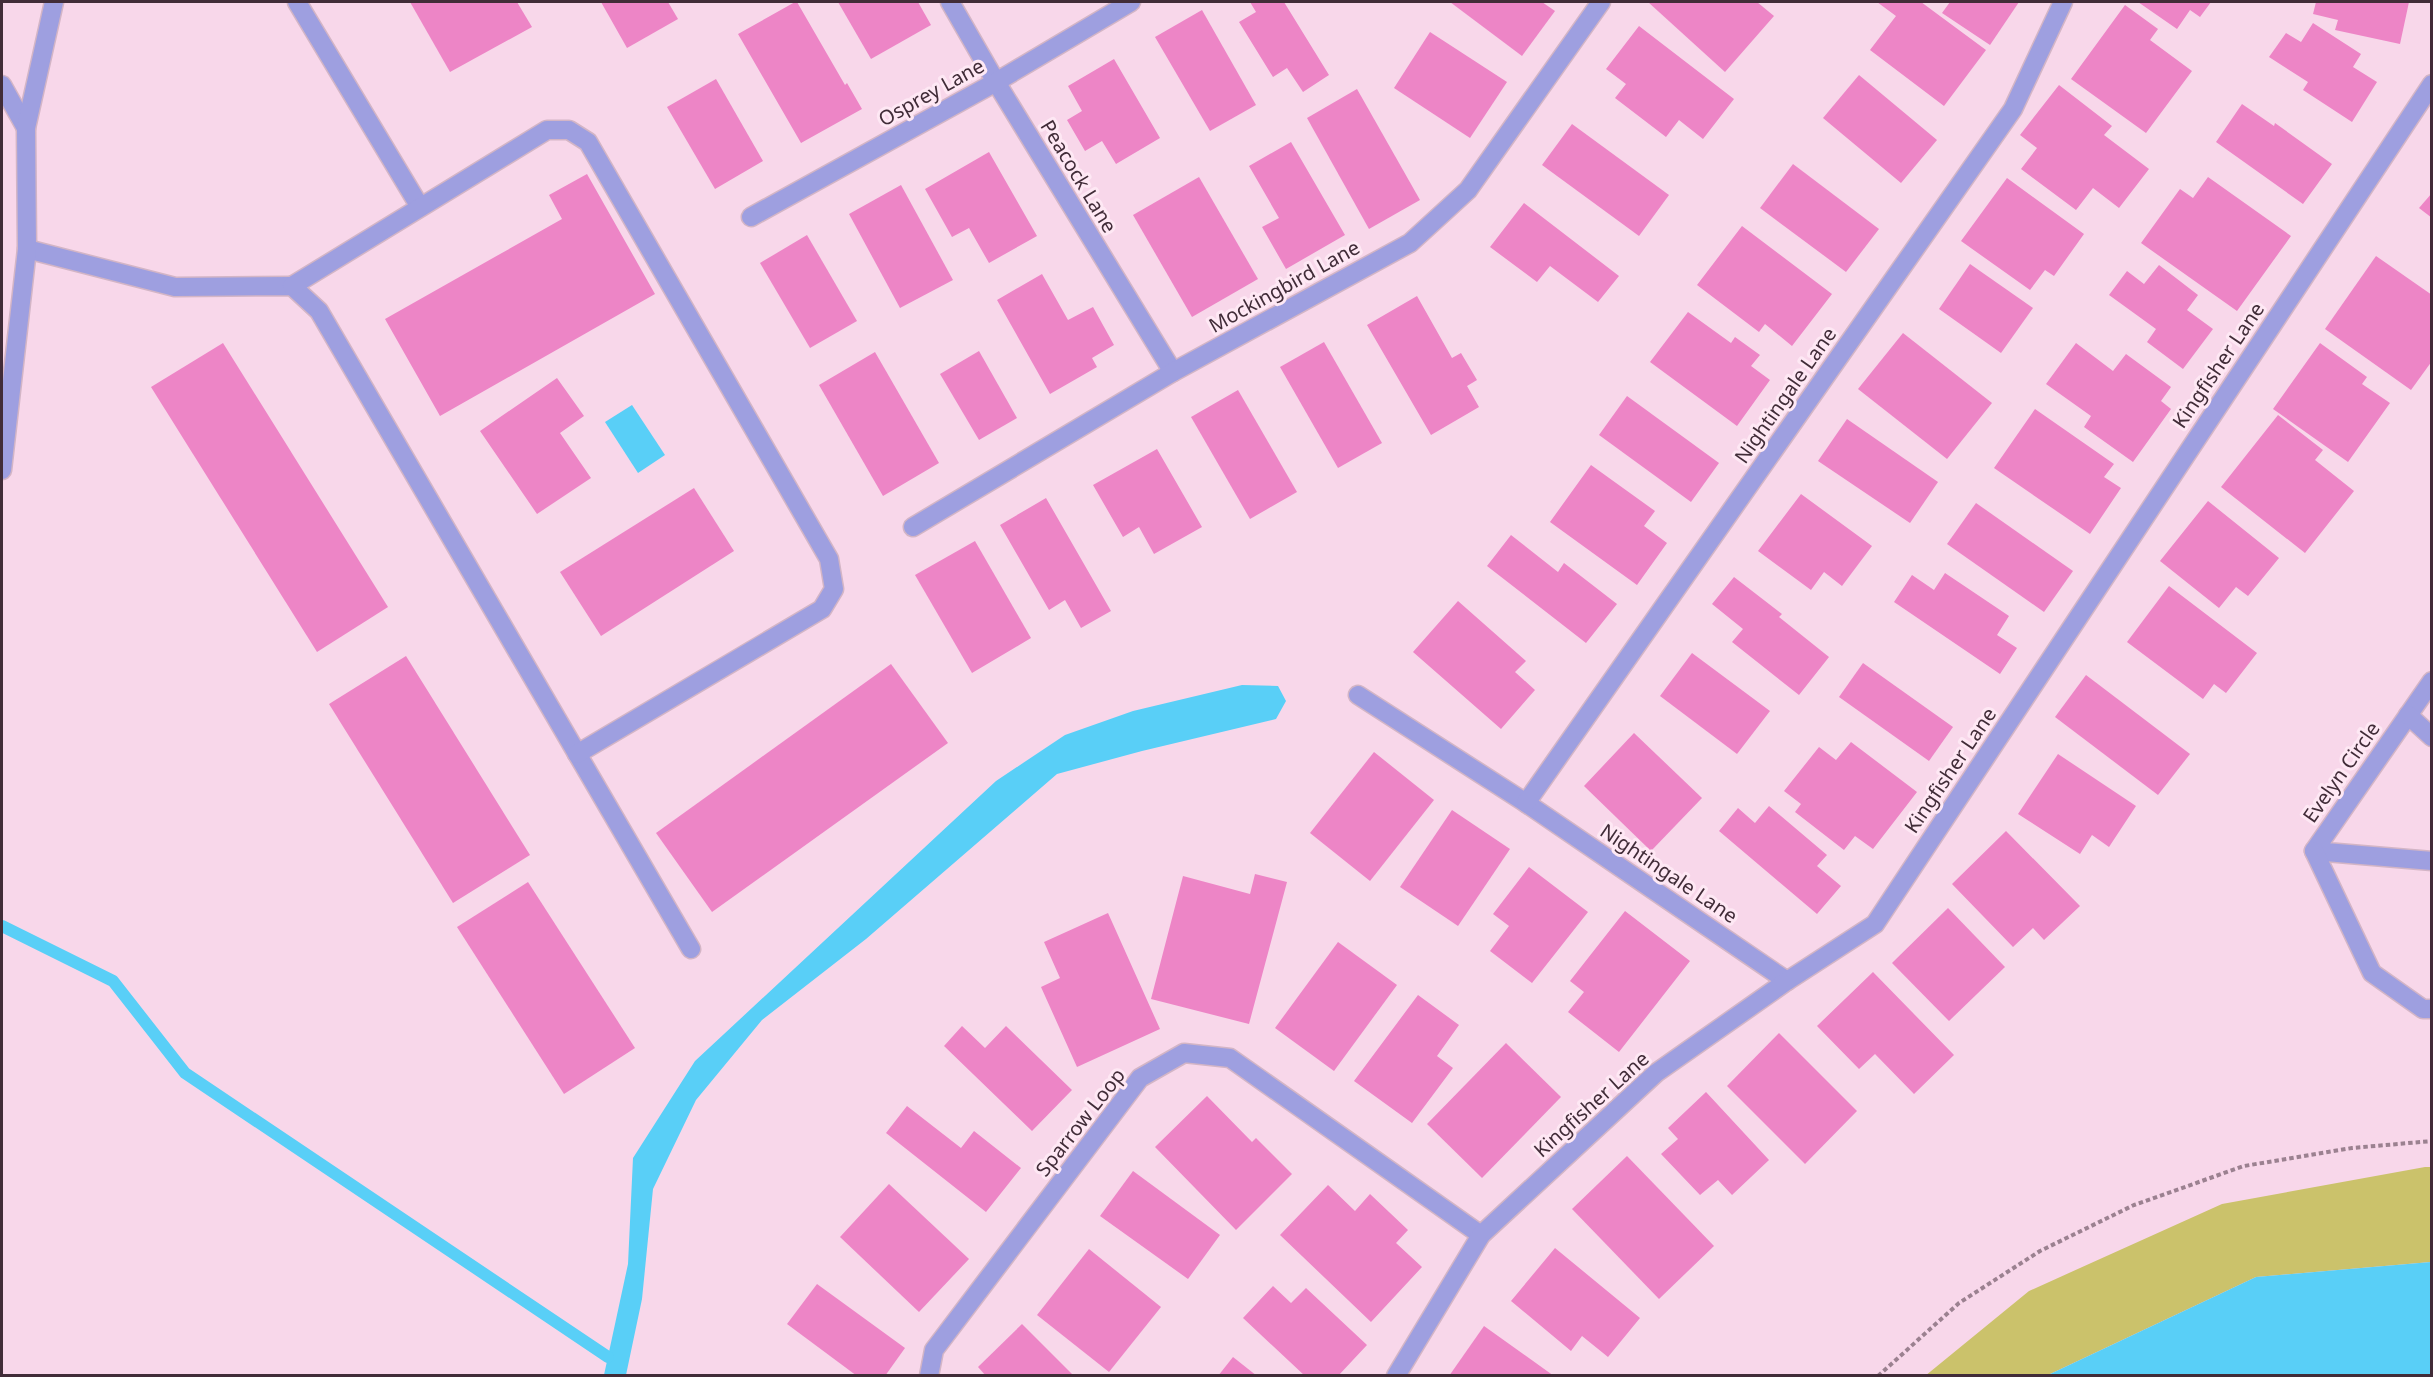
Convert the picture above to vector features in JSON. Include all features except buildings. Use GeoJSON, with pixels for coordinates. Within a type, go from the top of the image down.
{"type":"FeatureCollection","features":[{"type":"Feature","properties":{"kind":"street"},"geometry":{"type":"LineString","coordinates":[[2,470],[27,249],[26,128],[54,2]]}},
{"type":"Feature","properties":{"kind":"street"},"geometry":{"type":"LineString","coordinates":[[297,2],[420,207]]}},
{"type":"Feature","properties":{"kind":"street","name":"Peacock Lane"},"geometry":{"type":"LineString","coordinates":[[950,2],[996,82],[1173,372]]}},
{"type":"Feature","properties":{"kind":"street","name":"Osprey Lane"},"geometry":{"type":"LineString","coordinates":[[752,217],[996,82],[1131,2]]}},
{"type":"Feature","properties":{"kind":"street","name":"Mockingbird Lane"},"geometry":{"type":"LineString","coordinates":[[913,527],[1173,372],[1410,243],[1468,190],[1601,2]]}},
{"type":"Feature","properties":{"kind":"street","name":"Nightingale Lane"},"geometry":{"type":"LineString","coordinates":[[1526,803],[2013,109],[2063,2]]}},
{"type":"Feature","properties":{"kind":"street","name":"Kingfisher Lane"},"geometry":{"type":"LineString","coordinates":[[1396,1376],[1481,1235],[1656,1073],[1787,981],[1875,924],[2432,84]]}},
{"type":"Feature","properties":{"kind":"street"},"geometry":{"type":"LineString","coordinates":[[2,85],[26,128]]}},
{"type":"Feature","properties":{"kind":"street"},"geometry":{"type":"LineString","coordinates":[[27,249],[175,287],[292,286],[547,130],[569,130],[588,142],[829,559],[834,589],[822,609],[578,754]]}},
{"type":"Feature","properties":{"kind":"street"},"geometry":{"type":"LineString","coordinates":[[292,286],[319,311],[691,949]]}},
{"type":"Feature","properties":{"kind":"street","name":"Evelyn Circle"},"geometry":{"type":"LineString","coordinates":[[2432,681],[2314,850],[2432,861]]}},
{"type":"Feature","properties":{"kind":"street","name":"Nightingale Lane"},"geometry":{"type":"LineString","coordinates":[[1358,695],[1526,803],[1787,981]]}},
{"type":"Feature","properties":{"kind":"street"},"geometry":{"type":"LineString","coordinates":[[2408,715],[2432,737]]}},
{"type":"Feature","properties":{"kind":"street"},"geometry":{"type":"LineString","coordinates":[[2314,850],[2372,973],[2423,1009],[2432,1009]]}},
{"type":"Feature","properties":{"kind":"street","name":"Sparrow Loop"},"geometry":{"type":"LineString","coordinates":[[929,1376],[934,1350],[1140,1078],[1184,1053],[1230,1058],[1481,1235]]}},
{"type":"Feature","properties":{"kind":"path"},"geometry":{"type":"LineString","coordinates":[[1878,1376],[1959,1303],[2040,1251],[2133,1205],[2244,1166],[2352,1148],[2432,1141]]}},
{"type":"Feature","properties":{"kind":"shaded area"},"geometry":{"type":"Polygon","coordinates":[[[2431,1167],[2431,1262],[2256,1277],[2048,1375],[1925,1376],[2029,1291],[2222,1204],[2431,1167]]]}},
{"type":"Feature","properties":{"kind":"water"},"geometry":{"type":"Polygon","coordinates":[[[632,405],[665,455],[638,473],[605,422],[632,405]]]}},
{"type":"Feature","properties":{"kind":"water"},"geometry":{"type":"Polygon","coordinates":[[[1242,685],[1278,686],[1286,701],[1276,719],[1057,774],[866,939],[762,1020],[696,1100],[653,1189],[642,1299],[626,1375],[604,1375],[628,1264],[633,1158],[695,1061],[996,781],[1065,735],[1133,711],[1242,685]]]}},
{"type":"Feature","properties":{"kind":"water"},"geometry":{"type":"Polygon","coordinates":[[[2431,1262],[2431,1375],[2048,1375],[2256,1277],[2431,1262]]]}},
{"type":"Feature","properties":{"kind":"waterway"},"geometry":{"type":"LineString","coordinates":[[2,926],[113,981],[185,1073],[608,1357]]}}]}
